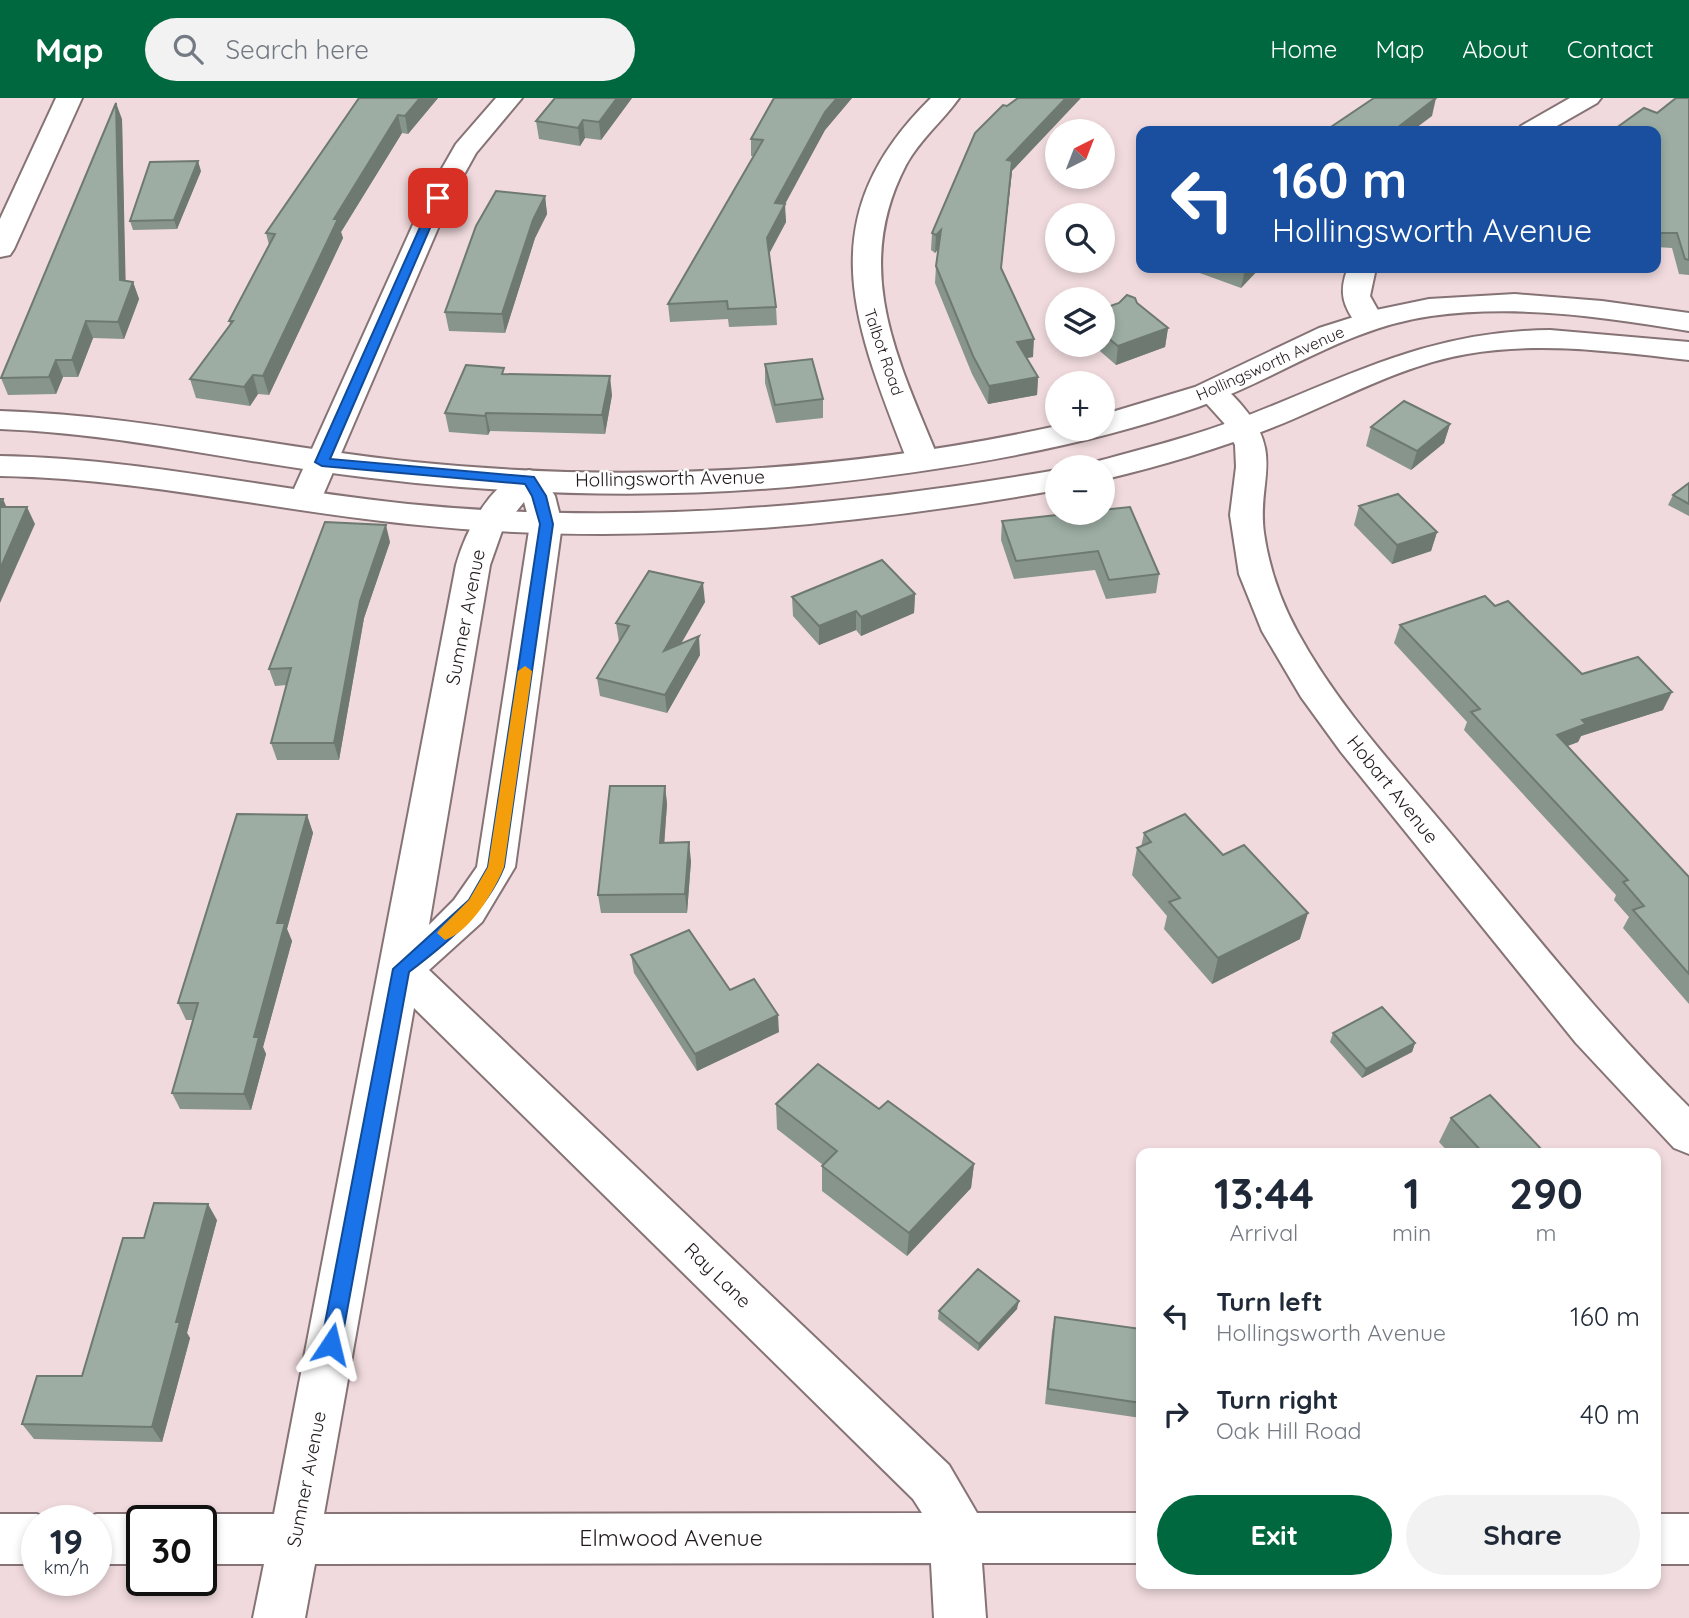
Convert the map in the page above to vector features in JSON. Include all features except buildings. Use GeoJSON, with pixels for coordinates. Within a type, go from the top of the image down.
{"type":"FeatureCollection","features":[{"type":"Feature","properties":{"kind":"street"},"geometry":{"type":"LineString","coordinates":[[0,249],[69,98]]}},
{"type":"Feature","properties":{"kind":"street"},"geometry":{"type":"LineString","coordinates":[[305,500],[442,190],[465,150],[509,98]]}},
{"type":"Feature","properties":{"kind":"street","name":"Talbot Road"},"geometry":{"type":"LineString","coordinates":[[923,460],[876,335],[867,300],[863,251],[872,206],[888,173],[910,138],[946,98]]}},
{"type":"Feature","properties":{"kind":"street"},"geometry":{"type":"LineString","coordinates":[[1539,126],[1588,98]]}},
{"type":"Feature","properties":{"kind":"street"},"geometry":{"type":"LineString","coordinates":[[1360,273],[1354,290],[1355,301],[1369,321]]}},
{"type":"Feature","properties":{"kind":"street"},"geometry":{"type":"LineString","coordinates":[[1484,302],[1510,340]]}},
{"type":"Feature","properties":{"kind":"street","name":"Hollingsworth Avenue"},"geometry":{"type":"LineString","coordinates":[[1115,421],[1211,391],[1326,336],[1369,321],[1426,309],[1484,302],[1578,304],[1689,322]]}},
{"type":"Feature","properties":{"kind":"street"},"geometry":{"type":"LineString","coordinates":[[1115,467],[1188,448],[1243,428],[1367,374],[1468,345],[1557,338],[1689,351]]}},
{"type":"Feature","properties":{"kind":"street","name":"Hobart Avenue"},"geometry":{"type":"LineString","coordinates":[[1211,391],[1243,428],[1252,454],[1246,499],[1251,555],[1267,604],[1293,656],[1352,739],[1590,1031],[1689,1135]]}},
{"type":"Feature","properties":{"kind":"street","name":"Hollingsworth Avenue"},"geometry":{"type":"LineString","coordinates":[[0,420],[57,421],[121,427],[322,462],[462,477],[529,480],[672,481],[755,478],[923,460],[1045,438]]}},
{"type":"Feature","properties":{"kind":"street"},"geometry":{"type":"LineString","coordinates":[[970,453],[991,492]]}},
{"type":"Feature","properties":{"kind":"street"},"geometry":{"type":"LineString","coordinates":[[0,466],[129,475],[406,514],[546,524],[743,522],[856,513],[1045,482]]}},
{"type":"Feature","properties":{"kind":"street"},"geometry":{"type":"LineString","coordinates":[[401,969],[431,946],[475,905],[488,886],[496,867],[546,524],[539,496],[529,480]]}},
{"type":"Feature","properties":{"kind":"street","name":"Sumner Avenue"},"geometry":{"type":"LineString","coordinates":[[279,1618],[401,969],[473,565],[489,521],[512,494],[529,480]]}},
{"type":"Feature","properties":{"kind":"street","name":"Ray Lane"},"geometry":{"type":"LineString","coordinates":[[401,969],[917,1468],[944,1500],[954,1519],[960,1618]]}},
{"type":"Feature","properties":{"kind":"street","name":"Elmwood Avenue"},"geometry":{"type":"LineString","coordinates":[[217,1539],[1136,1538]]}},
{"type":"Feature","properties":{"kind":"street"},"geometry":{"type":"LineString","coordinates":[[0,1539],[21,1539]]}},
{"type":"Feature","properties":{"kind":"street"},"geometry":{"type":"LineString","coordinates":[[1661,1539],[1689,1539]]}},
{"type":"Feature","properties":{"kind":"slow traffic"},"geometry":{"type":"LineString","coordinates":[[445,933],[475,905],[488,886],[496,867],[525,671]]}},
{"type":"Feature","properties":{"kind":"route"},"geometry":{"type":"LineString","coordinates":[[331,1344],[401,969],[431,946],[475,905],[488,886],[496,867],[546,524],[539,496],[529,480],[462,477],[322,462],[438,198]]}}]}
